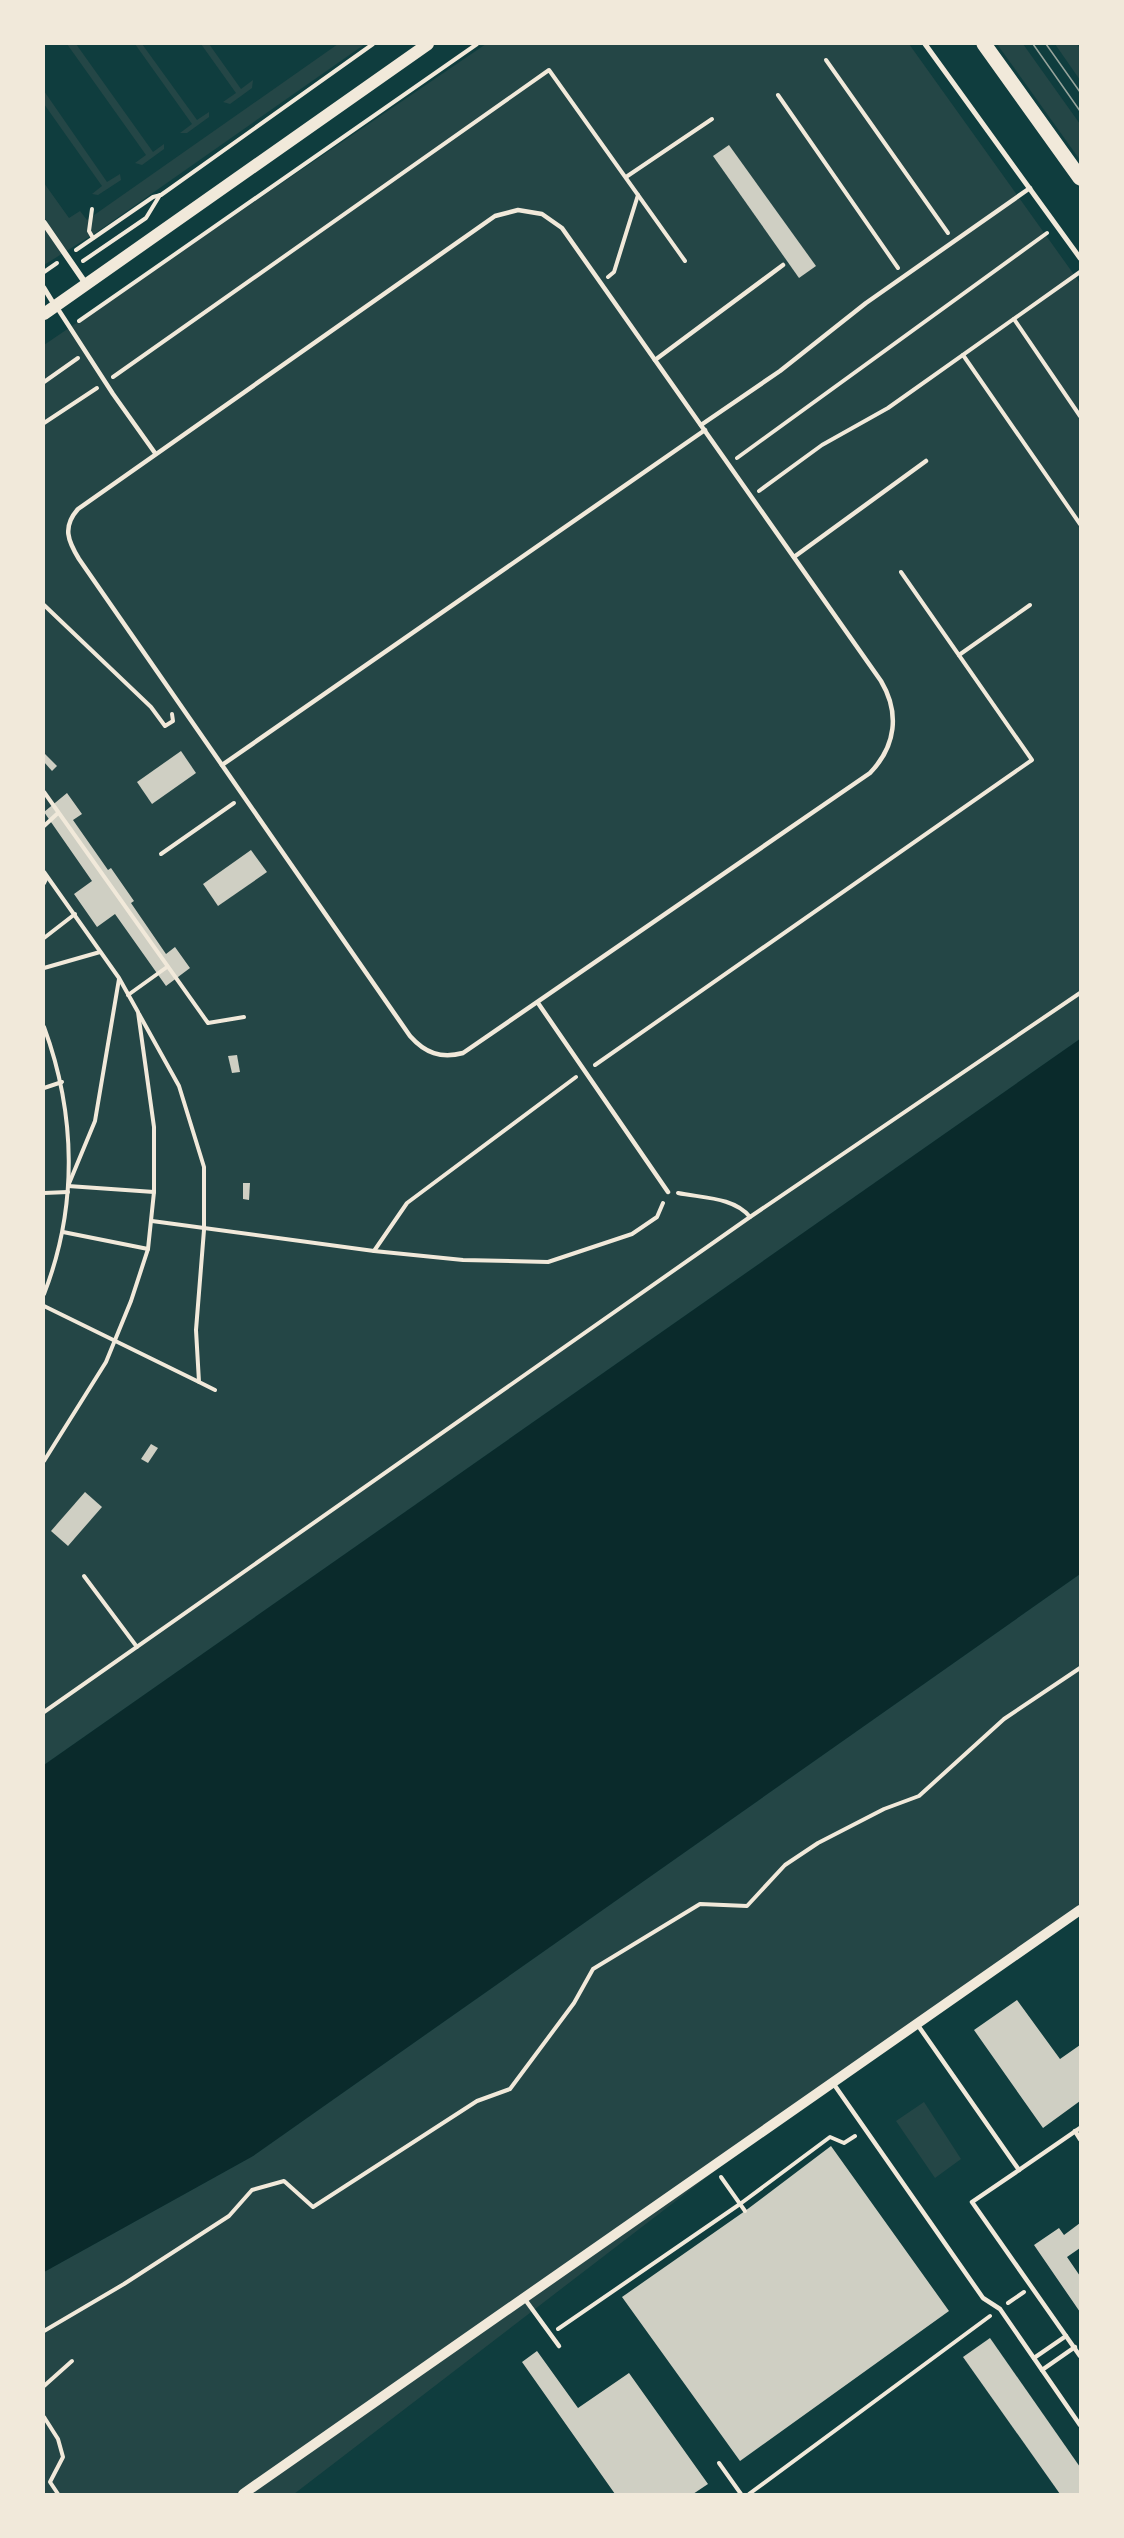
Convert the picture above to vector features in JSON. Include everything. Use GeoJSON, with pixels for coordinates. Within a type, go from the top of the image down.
{"type":"FeatureCollection","features":[{"type":"Feature","properties":{"kind":"main road"},"geometry":{"type":"LineString","coordinates":[[44,314],[428,44]]}},
{"type":"Feature","properties":{"kind":"main road"},"geometry":{"type":"LineString","coordinates":[[984,44],[1080,178]]}},
{"type":"Feature","properties":{"kind":"street"},"geometry":{"type":"LineString","coordinates":[[925,44],[1080,258]]}},
{"type":"Feature","properties":{"kind":"street"},"geometry":{"type":"LineString","coordinates":[[44,223],[86,284]]}},
{"type":"Feature","properties":{"kind":"street"},"geometry":{"type":"LineString","coordinates":[[44,288],[55,306]]}},
{"type":"Feature","properties":{"kind":"street"},"geometry":{"type":"LineString","coordinates":[[243,2494],[1080,1910]]}},
{"type":"Feature","properties":{"kind":"lane"},"geometry":{"type":"LineString","coordinates":[[701,425],[780,370],[904,276],[1030,188]]}},
{"type":"Feature","properties":{"kind":"lane"},"geometry":{"type":"LineString","coordinates":[[530,211],[547,217],[562,228],[705,430],[888,692],[894,718],[886,754],[866,777],[538,1003],[463,1053],[438,1055],[418,1045],[79,560],[67,534],[72,516],[78,509],[155,453],[495,216],[506,212],[530,211]]}},
{"type":"Feature","properties":{"kind":"lane"},"geometry":{"type":"LineString","coordinates":[[655,360],[783,265]]}},
{"type":"Feature","properties":{"kind":"lane"},"geometry":{"type":"LineString","coordinates":[[55,306],[155,453]]}},
{"type":"Feature","properties":{"kind":"lane"},"geometry":{"type":"LineString","coordinates":[[222,765],[705,430]]}},
{"type":"Feature","properties":{"kind":"lane"},"geometry":{"type":"LineString","coordinates":[[794,557],[926,461]]}},
{"type":"Feature","properties":{"kind":"lane"},"geometry":{"type":"LineString","coordinates":[[538,1003],[668,1192]]}},
{"type":"Feature","properties":{"kind":"lane"},"geometry":{"type":"LineString","coordinates":[[917,2024],[1019,2170]]}},
{"type":"Feature","properties":{"kind":"lane"},"geometry":{"type":"LineString","coordinates":[[832,2081],[984,2298],[1000,2309],[1080,2425]]}},
{"type":"Feature","properties":{"kind":"lane"},"geometry":{"type":"LineString","coordinates":[[1080,2139],[1078,2130],[972,2202],[1080,2356]]}},
{"type":"Feature","properties":{"kind":"lane"},"geometry":{"type":"LineString","coordinates":[[524,2298],[559,2346]]}},
{"type":"Feature","properties":{"kind":"lane"},"geometry":{"type":"LineString","coordinates":[[1034,2358],[1066,2336]]}},
{"type":"Feature","properties":{"kind":"lane"},"geometry":{"type":"LineString","coordinates":[[1042,2370],[1075,2347]]}},
{"type":"Feature","properties":{"kind":"path"},"geometry":{"type":"LineString","coordinates":[[44,272],[153,197],[160,195],[373,44]]}},
{"type":"Feature","properties":{"kind":"path"},"geometry":{"type":"LineString","coordinates":[[70,327],[477,44]]}},
{"type":"Feature","properties":{"kind":"path"},"geometry":{"type":"LineString","coordinates":[[826,60],[954,241]]}},
{"type":"Feature","properties":{"kind":"path"},"geometry":{"type":"LineString","coordinates":[[124,369],[549,70],[685,261]]}},
{"type":"Feature","properties":{"kind":"path"},"geometry":{"type":"LineString","coordinates":[[778,95],[904,276]]}},
{"type":"Feature","properties":{"kind":"path"},"geometry":{"type":"LineString","coordinates":[[626,177],[712,119]]}},
{"type":"Feature","properties":{"kind":"path"},"geometry":{"type":"LineString","coordinates":[[612,274],[638,194]]}},
{"type":"Feature","properties":{"kind":"path"},"geometry":{"type":"LineString","coordinates":[[74,267],[146,218],[160,195]]}},
{"type":"Feature","properties":{"kind":"path"},"geometry":{"type":"LineString","coordinates":[[92,209],[89,231],[93,238]]}},
{"type":"Feature","properties":{"kind":"path"},"geometry":{"type":"LineString","coordinates":[[728,464],[1058,226]]}},
{"type":"Feature","properties":{"kind":"path"},"geometry":{"type":"LineString","coordinates":[[751,497],[822,445],[888,408],[1080,272]]}},
{"type":"Feature","properties":{"kind":"path"},"geometry":{"type":"LineString","coordinates":[[1014,319],[1080,416]]}},
{"type":"Feature","properties":{"kind":"path"},"geometry":{"type":"LineString","coordinates":[[44,382],[86,353]]}},
{"type":"Feature","properties":{"kind":"path"},"geometry":{"type":"LineString","coordinates":[[963,355],[1080,524]]}},
{"type":"Feature","properties":{"kind":"path"},"geometry":{"type":"LineString","coordinates":[[44,423],[91,392]]}},
{"type":"Feature","properties":{"kind":"path"},"geometry":{"type":"LineString","coordinates":[[615,1051],[1032,760],[901,572]]}},
{"type":"Feature","properties":{"kind":"path"},"geometry":{"type":"LineString","coordinates":[[959,655],[1030,604]]}},
{"type":"Feature","properties":{"kind":"path"},"geometry":{"type":"LineString","coordinates":[[44,605],[151,707],[165,726],[173,721],[168,687]]}},
{"type":"Feature","properties":{"kind":"path"},"geometry":{"type":"LineString","coordinates":[[44,792],[208,1023],[244,1017]]}},
{"type":"Feature","properties":{"kind":"path"},"geometry":{"type":"LineString","coordinates":[[161,854],[234,804]]}},
{"type":"Feature","properties":{"kind":"path"},"geometry":{"type":"LineString","coordinates":[[44,826],[58,813]]}},
{"type":"Feature","properties":{"kind":"path"},"geometry":{"type":"LineString","coordinates":[[44,872],[119,978],[179,1086],[204,1167],[204,1230],[196,1330],[199,1382]]}},
{"type":"Feature","properties":{"kind":"path"},"geometry":{"type":"LineString","coordinates":[[44,883],[47,877]]}},
{"type":"Feature","properties":{"kind":"path"},"geometry":{"type":"LineString","coordinates":[[44,938],[75,914]]}},
{"type":"Feature","properties":{"kind":"path"},"geometry":{"type":"LineString","coordinates":[[44,968],[100,952]]}},
{"type":"Feature","properties":{"kind":"path"},"geometry":{"type":"LineString","coordinates":[[128,995],[167,967]]}},
{"type":"Feature","properties":{"kind":"path"},"geometry":{"type":"LineString","coordinates":[[68,1186],[95,1121],[119,978]]}},
{"type":"Feature","properties":{"kind":"path"},"geometry":{"type":"LineString","coordinates":[[44,1712],[750,1217],[1080,993]]}},
{"type":"Feature","properties":{"kind":"path"},"geometry":{"type":"LineString","coordinates":[[44,1461],[106,1362],[148,1249],[154,1192],[154,1127],[138,1012]]}},
{"type":"Feature","properties":{"kind":"path"},"geometry":{"type":"LineString","coordinates":[[44,1027],[62,1082],[68,1130],[68,1192],[63,1232],[46,1280],[44,1294]]}},
{"type":"Feature","properties":{"kind":"path"},"geometry":{"type":"LineString","coordinates":[[44,1088],[62,1082]]}},
{"type":"Feature","properties":{"kind":"path"},"geometry":{"type":"LineString","coordinates":[[374,1251],[407,1203],[566,1085]]}},
{"type":"Feature","properties":{"kind":"path"},"geometry":{"type":"LineString","coordinates":[[68,1186],[154,1192]]}},
{"type":"Feature","properties":{"kind":"path"},"geometry":{"type":"LineString","coordinates":[[44,1192],[68,1192]]}},
{"type":"Feature","properties":{"kind":"path"},"geometry":{"type":"LineString","coordinates":[[152,1221],[204,1230],[374,1251],[463,1260],[548,1262],[632,1234],[657,1217],[668,1192],[723,1201],[742,1208],[750,1217]]}},
{"type":"Feature","properties":{"kind":"path"},"geometry":{"type":"LineString","coordinates":[[63,1232],[148,1249]]}},
{"type":"Feature","properties":{"kind":"path"},"geometry":{"type":"LineString","coordinates":[[44,1306],[215,1390]]}},
{"type":"Feature","properties":{"kind":"path"},"geometry":{"type":"LineString","coordinates":[[84,1576],[137,1647]]}},
{"type":"Feature","properties":{"kind":"path"},"geometry":{"type":"LineString","coordinates":[[44,2331],[124,2284],[229,2216],[252,2190],[284,2181],[313,2207],[477,2101],[510,2089],[574,2002],[592,1969],[700,1904],[747,1906],[785,1865],[818,1843],[884,1809],[919,1796],[1004,1719],[1080,1668]]}},
{"type":"Feature","properties":{"kind":"path"},"geometry":{"type":"LineString","coordinates":[[550,2335],[740,2204],[830,2137],[843,2143],[866,2129]]}},
{"type":"Feature","properties":{"kind":"path"},"geometry":{"type":"LineString","coordinates":[[726,2185],[745,2211]]}},
{"type":"Feature","properties":{"kind":"path"},"geometry":{"type":"LineString","coordinates":[[749,2494],[1032,2286]]}},
{"type":"Feature","properties":{"kind":"path"},"geometry":{"type":"LineString","coordinates":[[44,2386],[72,2361]]}},
{"type":"Feature","properties":{"kind":"path"},"geometry":{"type":"LineString","coordinates":[[44,2417],[58,2439],[63,2457],[50,2482],[58,2494]]}},
{"type":"Feature","properties":{"kind":"path"},"geometry":{"type":"LineString","coordinates":[[719,2463],[741,2494]]}},
{"type":"Feature","properties":{"kind":"shaded area"},"geometry":{"type":"Polygon","coordinates":[[[67,44],[76,44],[153,152],[164,144],[164,149],[142,165],[135,163],[146,155],[67,44]]]}},
{"type":"Feature","properties":{"kind":"shaded area"},"geometry":{"type":"Polygon","coordinates":[[[135,44],[142,44],[197,120],[209,112],[209,117],[187,133],[180,133],[192,124],[135,44]]]}},
{"type":"Feature","properties":{"kind":"shaded area"},"geometry":{"type":"Polygon","coordinates":[[[201,44],[209,44],[241,89],[253,80],[252,88],[230,104],[223,102],[236,93],[201,44]]]}},
{"type":"Feature","properties":{"kind":"shaded area"},"geometry":{"type":"Polygon","coordinates":[[[338,44],[365,44],[97,232],[44,265],[44,183],[69,218],[80,211],[87,220],[338,44]]]}},
{"type":"Feature","properties":{"kind":"shaded area"},"geometry":{"type":"Polygon","coordinates":[[[486,44],[909,44],[1080,283],[1080,1039],[44,1765],[44,345],[486,44]]]}},
{"type":"Feature","properties":{"kind":"shaded area"},"geometry":{"type":"Polygon","coordinates":[[[997,44],[1023,44],[1080,124],[1080,160],[997,44]]]}},
{"type":"Feature","properties":{"kind":"shaded area"},"geometry":{"type":"Polygon","coordinates":[[[1055,44],[1077,44],[1080,49],[1080,80],[1055,44]]]}},
{"type":"Feature","properties":{"kind":"shaded area"},"geometry":{"type":"Polygon","coordinates":[[[44,91],[107,182],[120,174],[121,180],[98,195],[92,194],[102,186],[44,104],[44,91]]]}},
{"type":"Feature","properties":{"kind":"shaded area"},"geometry":{"type":"Polygon","coordinates":[[[1080,1039],[1080,1574],[253,2156],[44,2272],[44,1765],[1080,1039]]]}},
{"type":"Feature","properties":{"kind":"shaded area"},"geometry":{"type":"Polygon","coordinates":[[[1080,1574],[1080,1908],[832,2081],[294,2494],[44,2494],[44,2272],[253,2156],[1080,1574]]]}},
{"type":"Feature","properties":{"kind":"shaded area"},"geometry":{"type":"Polygon","coordinates":[[[924,2102],[961,2159],[935,2178],[896,2121],[924,2102]]]}},
{"type":"Feature","properties":{"kind":"building"},"geometry":{"type":"Polygon","coordinates":[[[729,145],[816,266],[799,278],[713,156],[729,145]]]}},
{"type":"Feature","properties":{"kind":"building"},"geometry":{"type":"Polygon","coordinates":[[[181,751],[196,773],[152,804],[137,782],[181,751]]]}},
{"type":"Feature","properties":{"kind":"building"},"geometry":{"type":"Polygon","coordinates":[[[45,754],[57,766],[52,771],[44,762],[45,754]]]}},
{"type":"Feature","properties":{"kind":"building"},"geometry":{"type":"Polygon","coordinates":[[[67,793],[82,814],[73,820],[108,870],[111,868],[134,901],[131,903],[166,954],[175,947],[190,968],[166,986],[115,914],[97,927],[74,894],[92,881],[44,812],[67,793]]]}},
{"type":"Feature","properties":{"kind":"building"},"geometry":{"type":"Polygon","coordinates":[[[251,850],[267,872],[218,906],[203,884],[251,850]]]}},
{"type":"Feature","properties":{"kind":"building"},"geometry":{"type":"Polygon","coordinates":[[[237,1055],[240,1072],[232,1073],[228,1056],[237,1055]]]}},
{"type":"Feature","properties":{"kind":"building"},"geometry":{"type":"Polygon","coordinates":[[[243,1183],[250,1183],[249,1200],[243,1199],[243,1183]]]}},
{"type":"Feature","properties":{"kind":"building"},"geometry":{"type":"Polygon","coordinates":[[[151,1444],[158,1448],[148,1463],[141,1459],[151,1444]]]}},
{"type":"Feature","properties":{"kind":"building"},"geometry":{"type":"Polygon","coordinates":[[[85,1492],[102,1507],[68,1546],[51,1531],[85,1492]]]}},
{"type":"Feature","properties":{"kind":"building"},"geometry":{"type":"Polygon","coordinates":[[[1017,2000],[1060,2059],[1080,2045],[1080,2101],[1043,2128],[974,2030],[1017,2000]]]}},
{"type":"Feature","properties":{"kind":"building"},"geometry":{"type":"Polygon","coordinates":[[[831,2146],[949,2311],[740,2461],[622,2297],[745,2211],[831,2146]]]}},
{"type":"Feature","properties":{"kind":"building"},"geometry":{"type":"Polygon","coordinates":[[[1080,2223],[1080,2248],[1067,2257],[1080,2276],[1080,2312],[1034,2245],[1059,2228],[1064,2235],[1080,2223]]]}},
{"type":"Feature","properties":{"kind":"building"},"geometry":{"type":"Polygon","coordinates":[[[990,2338],[1080,2467],[1080,2494],[1060,2494],[963,2357],[990,2338]]]}},
{"type":"Feature","properties":{"kind":"building"},"geometry":{"type":"Polygon","coordinates":[[[537,2351],[578,2408],[629,2373],[708,2484],[693,2494],[615,2494],[522,2362],[537,2351]]]}},
{"type":"Feature","properties":{"kind":"tram line"},"geometry":{"type":"LineString","coordinates":[[1033,44],[1080,111]]}},
{"type":"Feature","properties":{"kind":"tram line"},"geometry":{"type":"LineString","coordinates":[[1046,44],[1080,92]]}}]}
